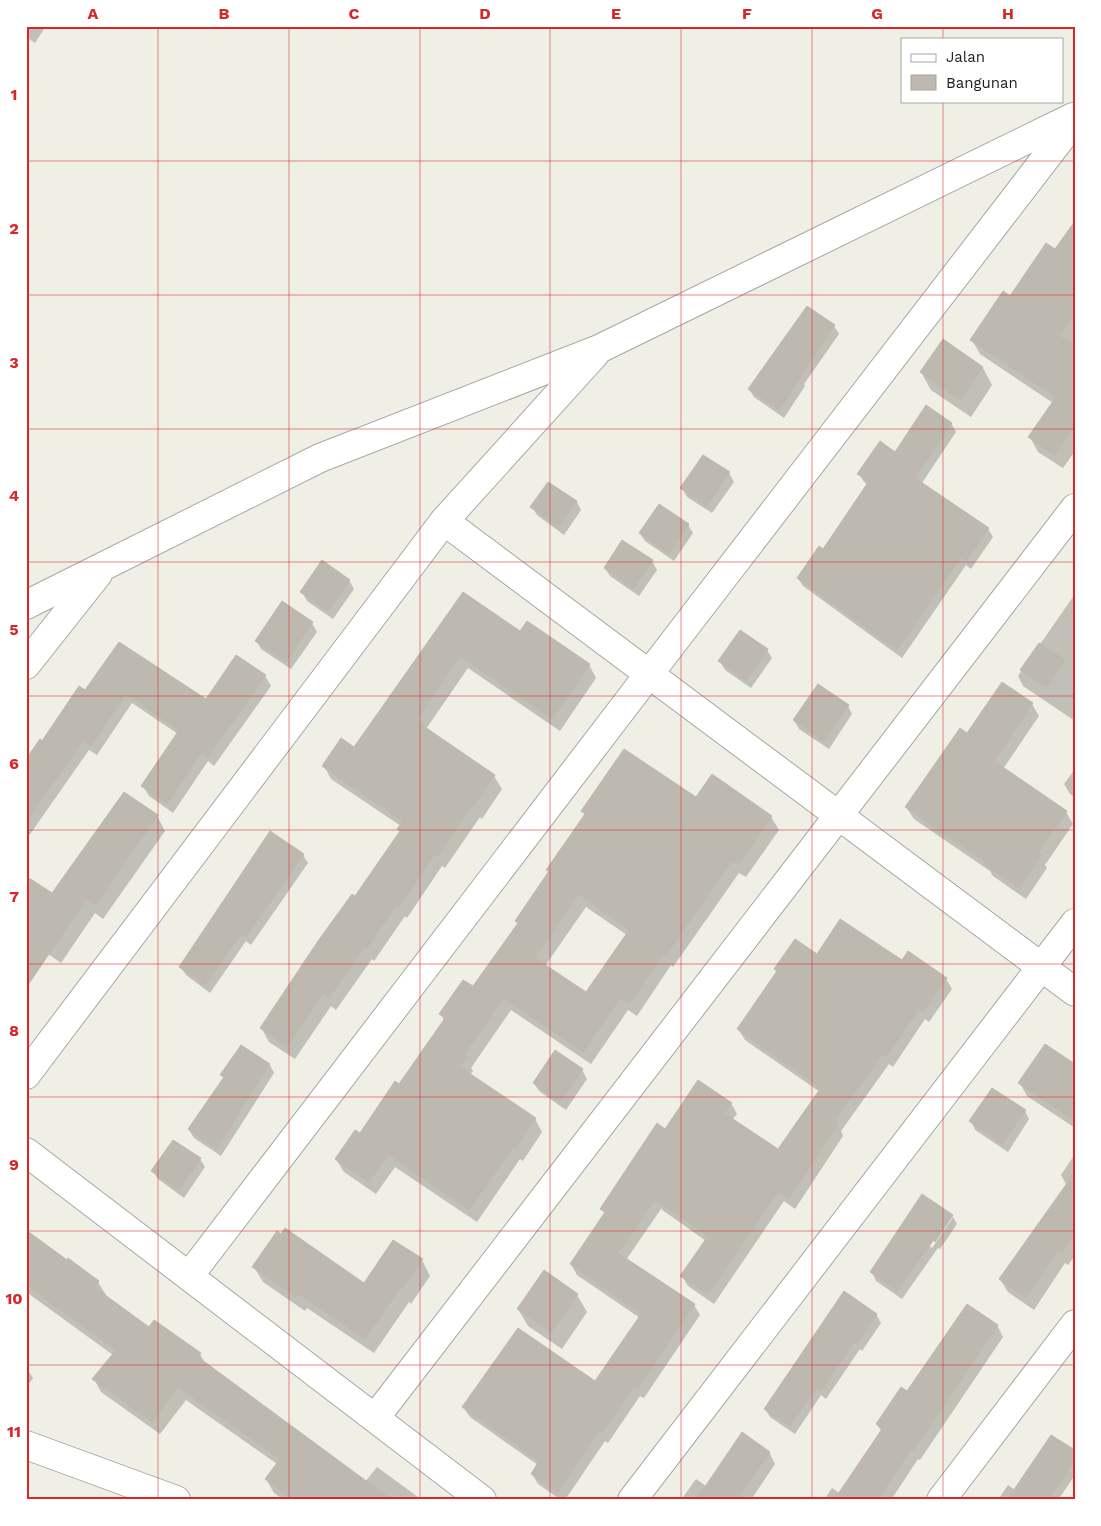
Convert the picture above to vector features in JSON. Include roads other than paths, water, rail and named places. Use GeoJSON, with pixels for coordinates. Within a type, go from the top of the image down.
{"type":"FeatureCollection","features":[{"type":"Feature","properties":{"kind":"street"},"geometry":{"type":"LineString","coordinates":[[26,605],[320,458],[599,349],[1075,118]]}},
{"type":"Feature","properties":{"kind":"street"},"geometry":{"type":"LineString","coordinates":[[189,1276],[1075,118]]}},
{"type":"Feature","properties":{"kind":"street"},"geometry":{"type":"LineString","coordinates":[[26,1074],[444,521],[599,349]]}},
{"type":"Feature","properties":{"kind":"street"},"geometry":{"type":"LineString","coordinates":[[375,1418],[1075,508]]}},
{"type":"Feature","properties":{"kind":"street"},"geometry":{"type":"LineString","coordinates":[[444,521],[1075,992]]}},
{"type":"Feature","properties":{"kind":"street"},"geometry":{"type":"LineString","coordinates":[[26,665],[102,568]]}},
{"type":"Feature","properties":{"kind":"street"},"geometry":{"type":"LineString","coordinates":[[632,1500],[1040,966],[1075,923]]}},
{"type":"Feature","properties":{"kind":"street"},"geometry":{"type":"LineString","coordinates":[[26,1152],[482,1500]]}},
{"type":"Feature","properties":{"kind":"street"},"geometry":{"type":"LineString","coordinates":[[941,1500],[1075,1324]]}},
{"type":"Feature","properties":{"kind":"street"},"geometry":{"type":"LineString","coordinates":[[26,1445],[176,1500]]}}]}
